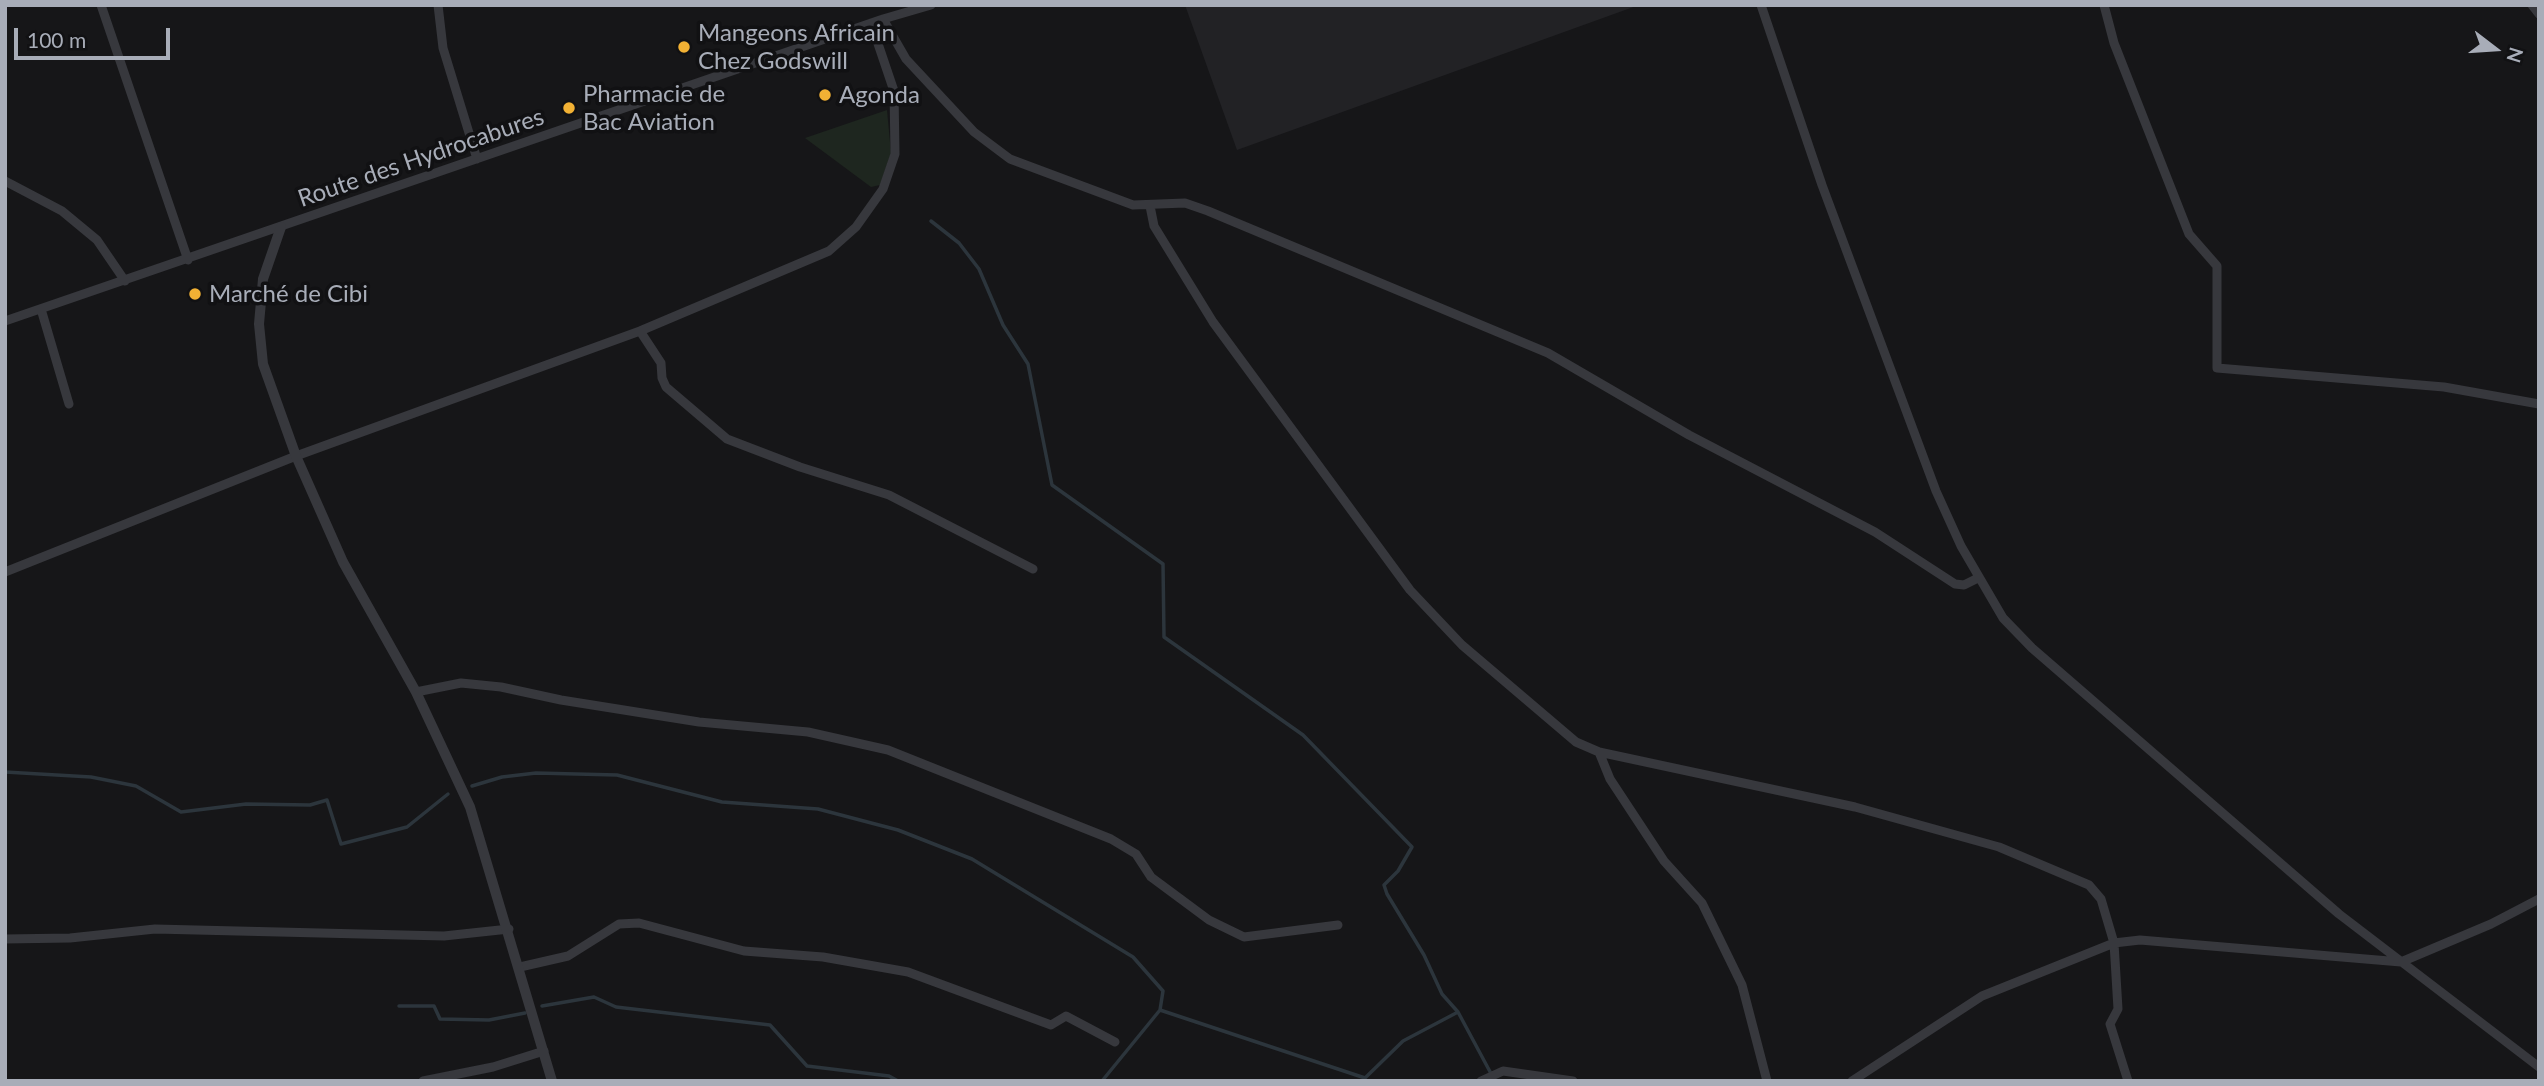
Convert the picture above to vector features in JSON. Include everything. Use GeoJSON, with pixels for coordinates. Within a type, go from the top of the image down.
{"type":"FeatureCollection","features":[{"type":"Feature","properties":{"kind":"street"},"geometry":{"type":"LineString","coordinates":[[101,5],[188,260]]}},
{"type":"Feature","properties":{"kind":"street"},"geometry":{"type":"LineString","coordinates":[[438,5],[443,48],[477,159]]}},
{"type":"Feature","properties":{"kind":"street","name":"Route des Hydrocabures"},"geometry":{"type":"LineString","coordinates":[[5,321],[930,5]]}},
{"type":"Feature","properties":{"kind":"street"},"geometry":{"type":"LineString","coordinates":[[1761,5],[1822,185],[1936,491],[1978,578],[2003,618],[2032,648],[2339,914],[2539,1067]]}},
{"type":"Feature","properties":{"kind":"street"},"geometry":{"type":"LineString","coordinates":[[2104,5],[2113,43],[2189,234],[2217,267],[2217,368],[2444,387],[2539,404]]}},
{"type":"Feature","properties":{"kind":"street"},"geometry":{"type":"LineString","coordinates":[[2532,5],[2539,14]]}},
{"type":"Feature","properties":{"kind":"street"},"geometry":{"type":"LineString","coordinates":[[883,19],[906,59],[990,145],[1010,159],[1133,205],[1185,203],[1208,211],[1548,354],[1689,435],[1875,532],[1955,584],[1964,585],[1978,578]]}},
{"type":"Feature","properties":{"kind":"street"},"geometry":{"type":"LineString","coordinates":[[5,572],[296,456],[640,331],[829,251],[856,227],[883,189],[895,154],[894,91],[871,23]]}},
{"type":"Feature","properties":{"kind":"street"},"geometry":{"type":"LineString","coordinates":[[5,181],[62,211],[97,240],[125,281]]}},
{"type":"Feature","properties":{"kind":"street"},"geometry":{"type":"LineString","coordinates":[[1150,206],[1154,226],[1213,323],[1410,590],[1462,645],[1576,742],[1599,752],[1855,807],[1999,848],[2089,885],[2101,899],[2114,943],[2118,1009],[2110,1024],[2128,1081]]}},
{"type":"Feature","properties":{"kind":"street"},"geometry":{"type":"LineString","coordinates":[[281,227],[263,279],[259,324],[263,364],[296,456],[343,562],[416,692],[470,807],[509,929],[552,1081]]}},
{"type":"Feature","properties":{"kind":"street"},"geometry":{"type":"LineString","coordinates":[[41,309],[66,384],[69,404]]}},
{"type":"Feature","properties":{"kind":"street"},"geometry":{"type":"LineString","coordinates":[[640,331],[662,363],[662,378],[666,387],[727,439],[800,467],[889,495],[1033,569]]}},
{"type":"Feature","properties":{"kind":"street"},"geometry":{"type":"LineString","coordinates":[[416,692],[461,683],[501,687],[561,700],[699,722],[808,732],[888,750],[1111,839],[1136,854],[1151,877],[1209,920],[1244,937],[1338,925]]}},
{"type":"Feature","properties":{"kind":"street"},"geometry":{"type":"LineString","coordinates":[[1599,752],[1610,779],[1664,861],[1702,903],[1742,985],[1767,1081]]}},
{"type":"Feature","properties":{"kind":"street"},"geometry":{"type":"LineString","coordinates":[[1852,1081],[1982,996],[2114,943],[2140,940],[2401,962],[2491,925],[2539,899]]}},
{"type":"Feature","properties":{"kind":"street"},"geometry":{"type":"LineString","coordinates":[[520,967],[568,957],[619,924],[639,923],[744,951],[823,957],[908,972],[1051,1025],[1066,1016],[1115,1042]]}},
{"type":"Feature","properties":{"kind":"street"},"geometry":{"type":"LineString","coordinates":[[5,939],[70,938],[155,929],[444,936],[509,929]]}},
{"type":"Feature","properties":{"kind":"street"},"geometry":{"type":"LineString","coordinates":[[423,1081],[493,1067],[544,1051]]}},
{"type":"Feature","properties":{"kind":"street"},"geometry":{"type":"LineString","coordinates":[[1482,1081],[1495,1074],[1521,1072],[1573,1081]]}},
{"type":"Feature","properties":{"kind":"shaded area"},"geometry":{"type":"Polygon","coordinates":[[[1185,5],[1639,5],[1237,150],[1185,5]]]}},
{"type":"Feature","properties":{"kind":"shaded area"},"geometry":{"type":"Polygon","coordinates":[[[887,110],[891,153],[880,185],[871,187],[805,138],[887,110]]]}},
{"type":"Feature","properties":{"kind":"waterway"},"geometry":{"type":"LineString","coordinates":[[931,221],[959,243],[979,269],[1003,325],[1028,364],[1052,485],[1163,564],[1164,637],[1303,735],[1412,847],[1398,871],[1384,885],[1424,955],[1442,994],[1458,1012]]}},
{"type":"Feature","properties":{"kind":"waterway"},"geometry":{"type":"LineString","coordinates":[[5,772],[91,777],[136,786],[181,812],[246,804],[310,805],[327,800],[341,844],[407,827],[448,794]]}},
{"type":"Feature","properties":{"kind":"waterway"},"geometry":{"type":"LineString","coordinates":[[472,786],[502,777],[536,773],[617,775],[722,802],[818,809],[898,830],[972,859],[1133,957],[1163,991],[1160,1010],[1102,1081]]}},
{"type":"Feature","properties":{"kind":"waterway"},"geometry":{"type":"LineString","coordinates":[[542,1006],[594,997],[616,1007],[770,1025],[807,1066],[889,1076],[898,1081]]}},
{"type":"Feature","properties":{"kind":"waterway"},"geometry":{"type":"LineString","coordinates":[[399,1006],[434,1006],[440,1019],[489,1020],[525,1013]]}},
{"type":"Feature","properties":{"kind":"waterway"},"geometry":{"type":"LineString","coordinates":[[1160,1010],[1365,1078],[1403,1041],[1458,1012],[1495,1081]]}},
{"type":"Feature","properties":{"kind":"place","name":"Mangeons Africain Chez Godswill"},"geometry":{"type":"Point","coordinates":[684,47]}},
{"type":"Feature","properties":{"kind":"place","name":"Agonda"},"geometry":{"type":"Point","coordinates":[825,95]}},
{"type":"Feature","properties":{"kind":"place","name":"Pharmacie de Bac Aviation"},"geometry":{"type":"Point","coordinates":[569,108]}},
{"type":"Feature","properties":{"kind":"place","name":"Marché de Cibi"},"geometry":{"type":"Point","coordinates":[195,294]}}]}
